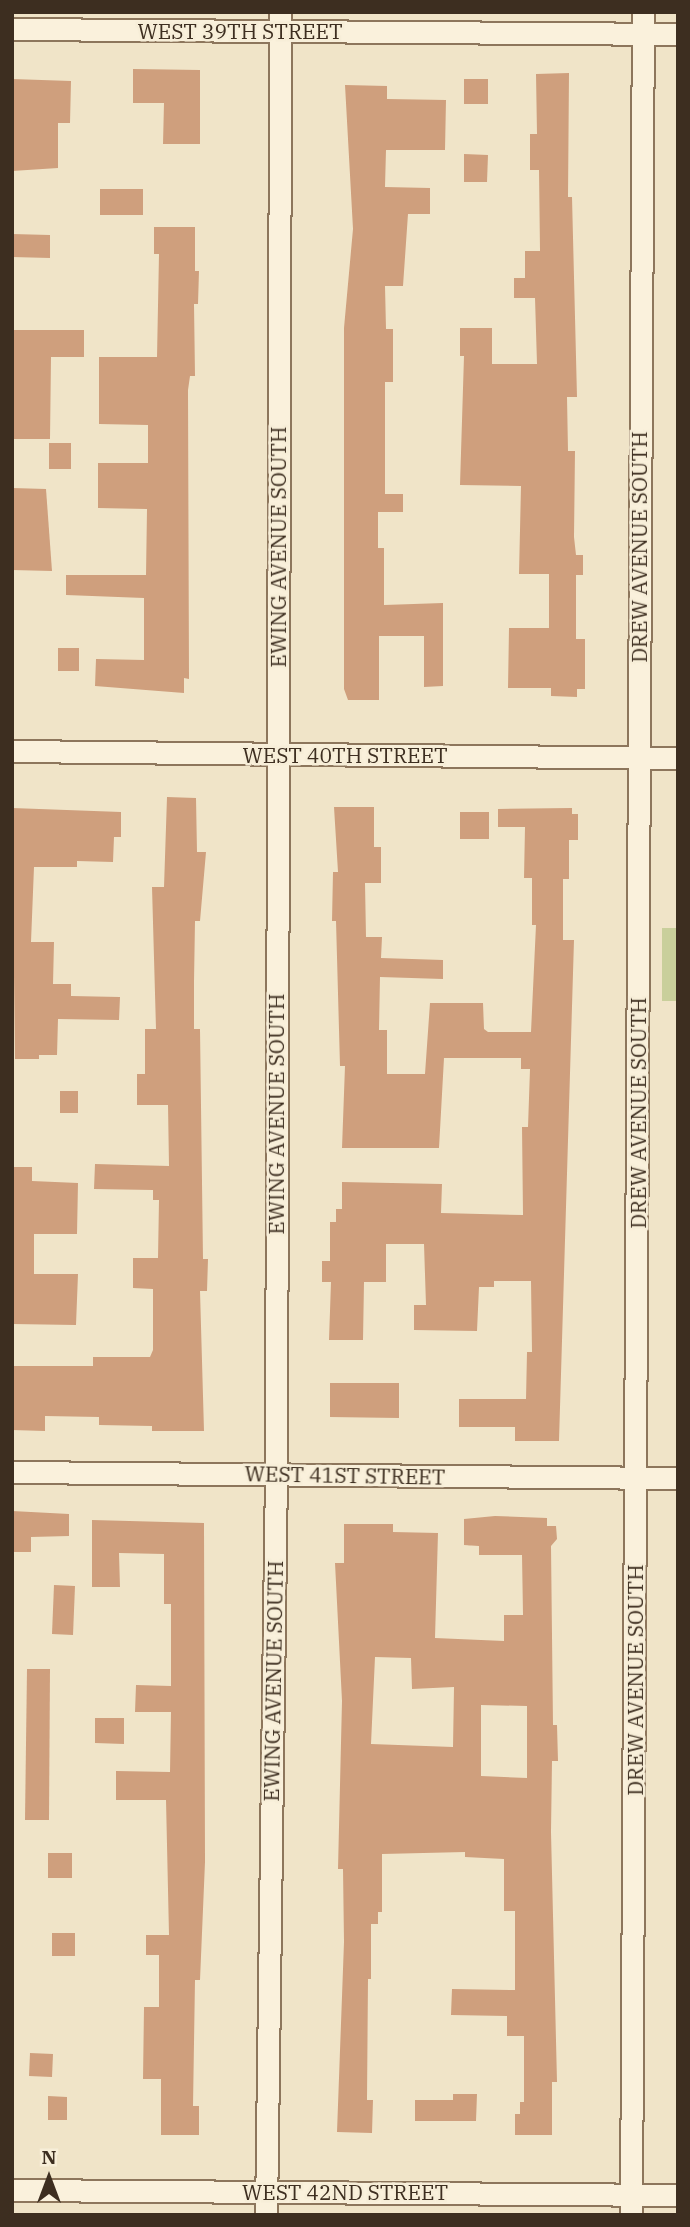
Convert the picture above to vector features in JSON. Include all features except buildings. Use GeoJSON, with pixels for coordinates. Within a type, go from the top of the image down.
{"type":"FeatureCollection","features":[{"type":"Feature","properties":{"kind":"street","name":"WEST 39TH STREET"},"geometry":{"type":"LineString","coordinates":[[12,29],[280,21],[643,23],[678,34]]}},
{"type":"Feature","properties":{"kind":"street","name":"EWING AVENUE SOUTH"},"geometry":{"type":"LineString","coordinates":[[266,2215],[276,1474],[280,21]]}},
{"type":"Feature","properties":{"kind":"street","name":"DREW AVENUE SOUTH"},"geometry":{"type":"LineString","coordinates":[[631,2205],[643,23]]}},
{"type":"Feature","properties":{"kind":"street","name":"WEST 40TH STREET"},"geometry":{"type":"LineString","coordinates":[[12,751],[678,758]]}},
{"type":"Feature","properties":{"kind":"street","name":"WEST 41ST STREET"},"geometry":{"type":"LineString","coordinates":[[12,1472],[678,1478]]}},
{"type":"Feature","properties":{"kind":"street","name":"WEST 42ND STREET"},"geometry":{"type":"LineString","coordinates":[[12,2190],[266,2192],[631,2205],[678,2195]]}},
{"type":"Feature","properties":{"kind":"green space"},"geometry":{"type":"Polygon","coordinates":[[[662,928],[678,928],[678,1001],[662,1001],[662,928]]]}}]}
